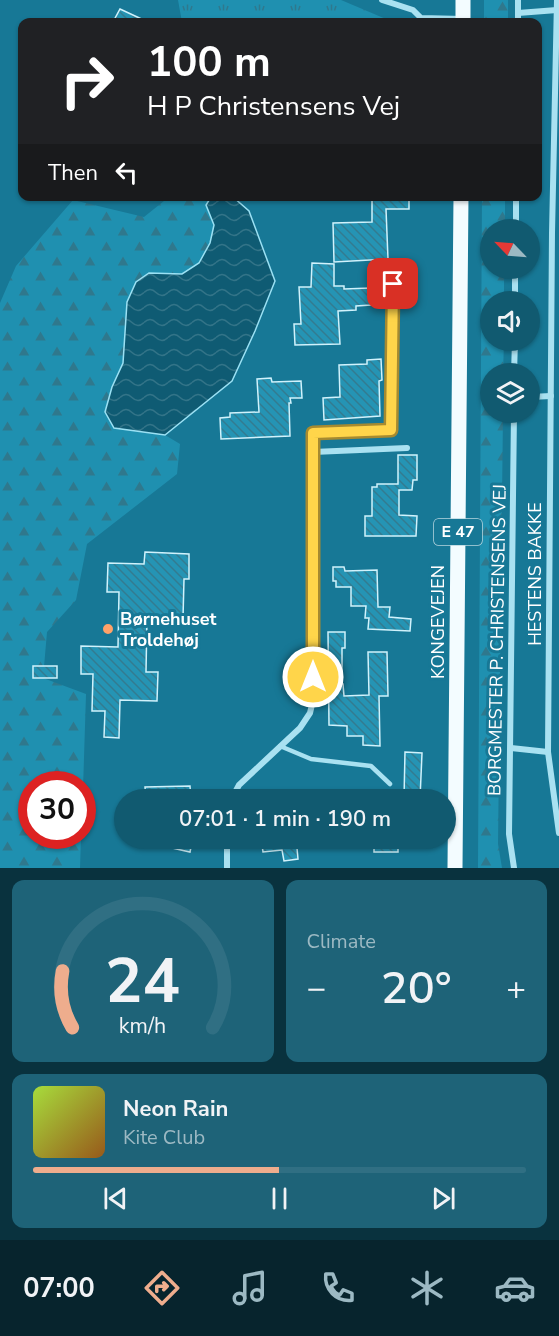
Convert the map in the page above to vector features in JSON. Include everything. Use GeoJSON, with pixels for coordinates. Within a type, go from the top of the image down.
{"type":"FeatureCollection","features":[{"type":"Feature","properties":{"kind":"main road"},"geometry":{"type":"LineString","coordinates":[[463,0],[463,18]]}},
{"type":"Feature","properties":{"kind":"main road","name":"KONGEVEJEN"},"geometry":{"type":"LineString","coordinates":[[455,868],[461,201]]}},
{"type":"Feature","properties":{"kind":"street"},"geometry":{"type":"LineString","coordinates":[[382,0],[413,10],[419,18]]}},
{"type":"Feature","properties":{"kind":"street"},"geometry":{"type":"LineString","coordinates":[[518,0],[518,18]]}},
{"type":"Feature","properties":{"kind":"street","name":"HESTENS BAKKE"},"geometry":{"type":"LineString","coordinates":[[557,0],[548,753],[559,833]]}},
{"type":"Feature","properties":{"kind":"street"},"geometry":{"type":"LineString","coordinates":[[518,13],[557,10]]}},
{"type":"Feature","properties":{"kind":"street"},"geometry":{"type":"LineString","coordinates":[[516,201],[516,219]]}},
{"type":"Feature","properties":{"kind":"street"},"geometry":{"type":"LineString","coordinates":[[236,789],[300,728],[310,713],[313,700],[313,433],[391,430],[393,284],[405,285]]}},
{"type":"Feature","properties":{"kind":"street"},"geometry":{"type":"LineString","coordinates":[[540,397],[551,396]]}},
{"type":"Feature","properties":{"kind":"street","name":"BORGMESTER P. CHRISTENSENS VEJ"},"geometry":{"type":"LineString","coordinates":[[514,423],[509,834],[514,868]]}},
{"type":"Feature","properties":{"kind":"street"},"geometry":{"type":"LineString","coordinates":[[313,452],[407,448]]}},
{"type":"Feature","properties":{"kind":"street"},"geometry":{"type":"LineString","coordinates":[[511,748],[548,753]]}},
{"type":"Feature","properties":{"kind":"street"},"geometry":{"type":"LineString","coordinates":[[227,849],[227,868]]}},
{"type":"Feature","properties":{"kind":"lane"},"geometry":{"type":"LineString","coordinates":[[280,746],[311,759],[371,765],[390,784]]}},
{"type":"Feature","properties":{"kind":"green space"},"geometry":{"type":"Polygon","coordinates":[[[178,0],[341,0],[384,18],[181,18],[178,0]]]}},
{"type":"Feature","properties":{"kind":"green space"},"geometry":{"type":"Polygon","coordinates":[[[484,0],[508,0],[508,18],[484,18],[484,0]]]}},
{"type":"Feature","properties":{"kind":"green space"},"geometry":{"type":"Polygon","coordinates":[[[72,201],[144,217],[164,201],[208,201],[206,205],[214,224],[210,243],[199,263],[182,274],[149,273],[127,302],[123,363],[112,387],[114,428],[165,435],[180,444],[177,474],[87,544],[76,600],[47,632],[43,678],[86,694],[84,771],[18,771],[18,849],[81,849],[80,868],[0,868],[0,303],[16,266],[72,201]]]}},
{"type":"Feature","properties":{"kind":"green space"},"geometry":{"type":"Polygon","coordinates":[[[482,201],[505,201],[505,219],[482,219],[482,201]]]}},
{"type":"Feature","properties":{"kind":"green space"},"geometry":{"type":"Polygon","coordinates":[[[482,279],[504,279],[504,291],[481,291],[482,279]]]}},
{"type":"Feature","properties":{"kind":"green space"},"geometry":{"type":"Polygon","coordinates":[[[481,351],[504,351],[503,363],[481,363],[481,351]]]}},
{"type":"Feature","properties":{"kind":"green space"},"geometry":{"type":"Polygon","coordinates":[[[481,423],[503,423],[498,844],[502,868],[478,868],[481,423]]]}},
{"type":"Feature","properties":{"kind":"water"},"geometry":{"type":"Polygon","coordinates":[[[208,201],[238,201],[249,211],[275,281],[255,331],[232,381],[165,435],[114,428],[105,412],[112,387],[123,363],[127,302],[136,282],[149,273],[182,274],[199,263],[210,243],[214,225],[206,205],[208,201]]]}},
{"type":"Feature","properties":{"kind":"building"},"geometry":{"type":"Polygon","coordinates":[[[120,9],[139,18],[115,18],[120,9]]]}},
{"type":"Feature","properties":{"kind":"building"},"geometry":{"type":"Polygon","coordinates":[[[372,201],[409,201],[409,209],[386,209],[388,259],[334,262],[333,223],[372,222],[372,201]]]}},
{"type":"Feature","properties":{"kind":"building"},"geometry":{"type":"Polygon","coordinates":[[[312,263],[334,264],[334,286],[344,286],[344,289],[370,288],[371,305],[356,306],[356,310],[338,311],[340,344],[295,345],[294,324],[301,324],[299,287],[311,287],[312,263]]]}},
{"type":"Feature","properties":{"kind":"building"},"geometry":{"type":"Polygon","coordinates":[[[381,359],[380,416],[324,420],[323,398],[340,397],[339,365],[367,364],[367,360],[381,359]]]}},
{"type":"Feature","properties":{"kind":"building"},"geometry":{"type":"Polygon","coordinates":[[[271,378],[272,382],[301,381],[302,398],[290,398],[291,403],[289,403],[290,436],[221,439],[220,418],[230,417],[230,413],[259,412],[257,379],[271,378]]]}},
{"type":"Feature","properties":{"kind":"building"},"geometry":{"type":"Polygon","coordinates":[[[398,455],[417,455],[417,480],[413,480],[412,490],[399,490],[399,515],[417,516],[416,536],[365,536],[365,516],[372,516],[372,487],[377,487],[377,484],[398,484],[398,455]]]}},
{"type":"Feature","properties":{"kind":"building"},"geometry":{"type":"Polygon","coordinates":[[[145,552],[189,554],[189,579],[184,579],[183,618],[147,618],[146,672],[158,672],[157,701],[120,700],[119,738],[104,737],[105,711],[92,711],[93,674],[81,674],[81,646],[118,647],[119,592],[107,592],[108,563],[144,564],[145,552]]]}},
{"type":"Feature","properties":{"kind":"building"},"geometry":{"type":"Polygon","coordinates":[[[333,567],[344,567],[345,571],[377,570],[378,607],[390,607],[389,617],[411,619],[410,631],[368,629],[369,618],[365,618],[366,606],[351,606],[351,587],[336,587],[336,581],[333,581],[333,567]]]}},
{"type":"Feature","properties":{"kind":"building"},"geometry":{"type":"Polygon","coordinates":[[[328,632],[345,632],[345,648],[342,648],[344,696],[369,695],[368,652],[387,652],[388,696],[379,696],[380,746],[363,745],[363,736],[347,736],[347,726],[329,725],[328,632]]]}},
{"type":"Feature","properties":{"kind":"building"},"geometry":{"type":"Polygon","coordinates":[[[33,666],[57,666],[57,678],[33,678],[33,666]]]}},
{"type":"Feature","properties":{"kind":"building"},"geometry":{"type":"Polygon","coordinates":[[[405,752],[422,753],[420,789],[404,789],[405,752]]]}},
{"type":"Feature","properties":{"kind":"building"},"geometry":{"type":"Polygon","coordinates":[[[190,786],[190,789],[145,789],[145,787],[190,786]]]}},
{"type":"Feature","properties":{"kind":"building"},"geometry":{"type":"Polygon","coordinates":[[[263,849],[297,849],[298,859],[284,861],[282,850],[263,852],[263,849]]]}},
{"type":"Feature","properties":{"kind":"building"},"geometry":{"type":"Polygon","coordinates":[[[374,849],[398,849],[398,852],[374,852],[374,849]]]}},
{"type":"Feature","properties":{"kind":"place","name":"Børnehuset Troldehøj"},"geometry":{"type":"Point","coordinates":[108,629]}},
{"type":"Feature","properties":{"kind":"route"},"geometry":{"type":"LineString","coordinates":[[313,677],[313,433],[391,430],[393,284]]}}]}
